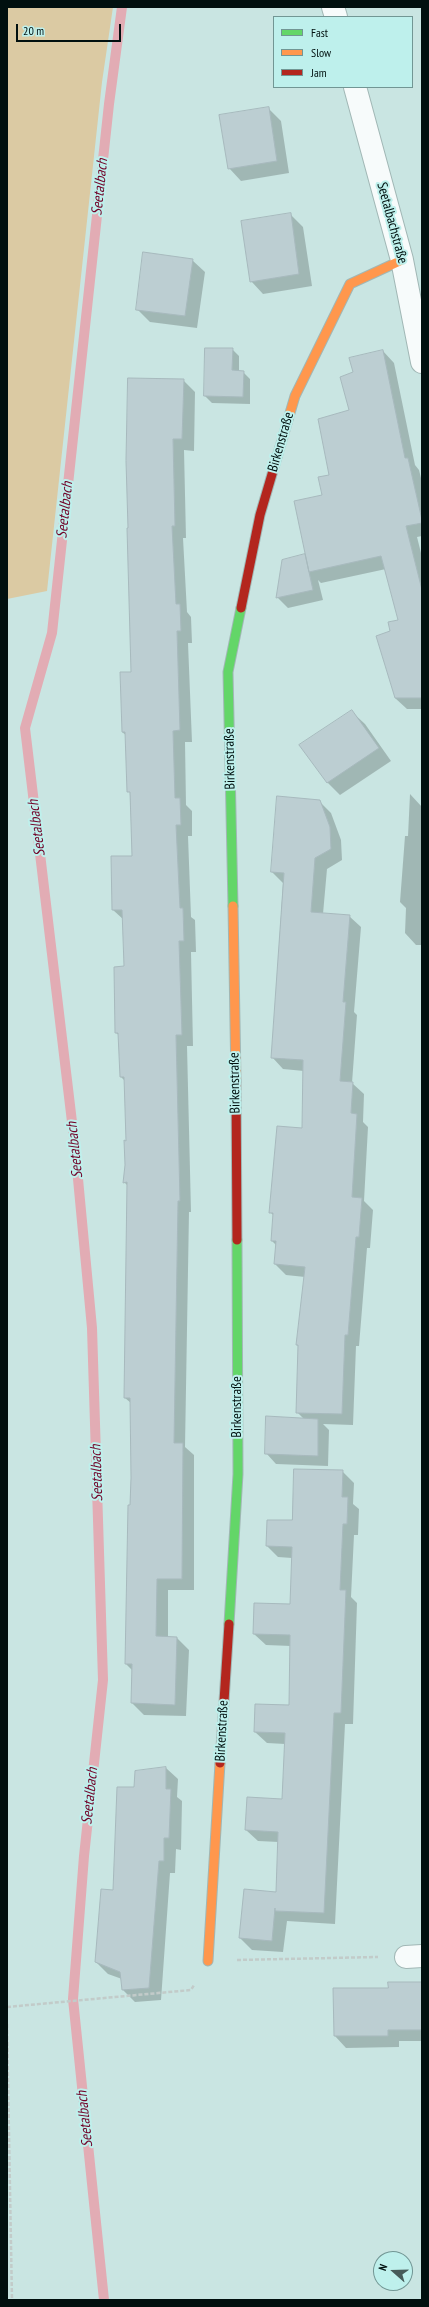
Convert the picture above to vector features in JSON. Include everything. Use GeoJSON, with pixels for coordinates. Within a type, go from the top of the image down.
{"type":"FeatureCollection","features":[{"type":"Feature","properties":{"kind":"street","name":"Seetalbachstraße"},"geometry":{"type":"LineString","coordinates":[[355,88],[402,260],[422,362]]}},
{"type":"Feature","properties":{"kind":"street","name":"Birkenstraße"},"geometry":{"type":"LineString","coordinates":[[208,1961],[238,1474],[236,1082],[228,672],[260,515],[295,396],[350,284],[402,260]]}},
{"type":"Feature","properties":{"kind":"path"},"geometry":{"type":"LineString","coordinates":[[7,2007],[191,1990],[208,1961],[414,1956]]}},
{"type":"Feature","properties":{"kind":"path"},"geometry":{"type":"LineString","coordinates":[[7,2024],[12,2300]]}},
{"type":"Feature","properties":{"kind":"shaded area"},"geometry":{"type":"Polygon","coordinates":[[[7,7],[113,7],[102,82],[47,591],[7,599],[7,7]]]}},
{"type":"Feature","properties":{"kind":"building"},"geometry":{"type":"Polygon","coordinates":[[[269,107],[277,161],[228,169],[219,115],[269,107]]]}},
{"type":"Feature","properties":{"kind":"building"},"geometry":{"type":"Polygon","coordinates":[[[291,213],[299,274],[250,282],[241,221],[291,213]]]}},
{"type":"Feature","properties":{"kind":"building"},"geometry":{"type":"Polygon","coordinates":[[[143,252],[193,259],[185,316],[136,310],[143,252]]]}},
{"type":"Feature","properties":{"kind":"building"},"geometry":{"type":"Polygon","coordinates":[[[205,348],[233,348],[232,370],[244,371],[243,397],[204,396],[205,348]]]}},
{"type":"Feature","properties":{"kind":"building"},"geometry":{"type":"Polygon","coordinates":[[[383,350],[405,458],[408,458],[422,520],[422,523],[406,526],[422,590],[422,698],[395,698],[376,636],[390,631],[388,622],[398,620],[381,556],[309,572],[294,501],[322,495],[318,477],[329,475],[318,419],[349,410],[340,377],[353,372],[349,358],[383,350]]]}},
{"type":"Feature","properties":{"kind":"building"},"geometry":{"type":"Polygon","coordinates":[[[128,378],[184,379],[182,439],[173,439],[175,526],[172,526],[176,604],[180,604],[181,631],[177,631],[180,730],[173,731],[175,798],[180,798],[181,825],[176,825],[180,908],[183,908],[184,941],[179,941],[182,1035],[176,1035],[180,1201],[178,1201],[174,1443],[183,1443],[182,1579],[157,1579],[156,1636],[177,1637],[175,1705],[131,1703],[132,1664],[125,1664],[128,1505],[130,1505],[131,1478],[130,1398],[124,1398],[127,1182],[123,1183],[125,1165],[124,1140],[126,1141],[124,1077],[120,1077],[118,1033],[115,1033],[114,967],[124,966],[122,910],[112,910],[111,856],[132,856],[130,792],[127,792],[125,732],[122,732],[120,672],[131,672],[126,461],[128,378]]]}},
{"type":"Feature","properties":{"kind":"building"},"geometry":{"type":"Polygon","coordinates":[[[305,554],[313,590],[276,598],[282,560],[305,554]]]}},
{"type":"Feature","properties":{"kind":"building"},"geometry":{"type":"Polygon","coordinates":[[[352,710],[379,748],[327,783],[299,745],[352,710]]]}},
{"type":"Feature","properties":{"kind":"building"},"geometry":{"type":"Polygon","coordinates":[[[277,796],[320,800],[330,827],[331,849],[315,858],[311,912],[350,915],[343,1002],[346,1002],[340,1081],[353,1082],[351,1113],[357,1114],[352,1197],[362,1198],[359,1237],[356,1237],[348,1335],[345,1335],[342,1414],[296,1413],[298,1345],[296,1345],[305,1267],[274,1264],[276,1241],[271,1241],[273,1213],[269,1213],[277,1126],[302,1128],[303,1060],[271,1058],[284,873],[271,872],[277,796]]]}},
{"type":"Feature","properties":{"kind":"building"},"geometry":{"type":"Polygon","coordinates":[[[266,1416],[318,1419],[318,1456],[265,1454],[266,1416]]]}},
{"type":"Feature","properties":{"kind":"building"},"geometry":{"type":"Polygon","coordinates":[[[294,1469],[343,1470],[342,1497],[348,1497],[347,1524],[343,1524],[340,1590],[346,1590],[341,1713],[334,1713],[324,1913],[275,1911],[275,1908],[272,1941],[239,1938],[244,1889],[276,1892],[278,1832],[245,1830],[247,1797],[282,1799],[285,1733],[254,1732],[255,1704],[289,1705],[290,1635],[253,1634],[254,1603],[290,1604],[292,1547],[266,1546],[267,1520],[292,1520],[294,1469]]]}},
{"type":"Feature","properties":{"kind":"building"},"geometry":{"type":"Polygon","coordinates":[[[166,1767],[166,1789],[171,1789],[169,1838],[164,1838],[164,1861],[159,1861],[149,1988],[122,1990],[120,1972],[95,1962],[101,1889],[113,1890],[117,1787],[134,1787],[135,1771],[166,1767]]]}},
{"type":"Feature","properties":{"kind":"building"},"geometry":{"type":"Polygon","coordinates":[[[388,1982],[422,1982],[422,2030],[388,2030],[388,2036],[334,2036],[333,1988],[388,1988],[388,1982]]]}},
{"type":"Feature","properties":{"kind":"waterway","name":"Seetalbach"},"geometry":{"type":"LineString","coordinates":[[104,2300],[73,1999],[84,1856],[103,1680],[92,1328],[75,1147],[25,728],[52,633],[109,104],[122,7]]}},
{"type":"Feature","properties":{"kind":"traffic: fast"},"geometry":{"type":"LineString","coordinates":[[233,906],[228,672],[241,608]]}},
{"type":"Feature","properties":{"kind":"traffic: fast"},"geometry":{"type":"LineString","coordinates":[[229,1624],[238,1474],[237,1240]]}},
{"type":"Feature","properties":{"kind":"traffic: slow"},"geometry":{"type":"LineString","coordinates":[[275,464],[295,396],[350,284],[402,260]]}},
{"type":"Feature","properties":{"kind":"traffic: slow"},"geometry":{"type":"LineString","coordinates":[[233,906],[236,1081]]}},
{"type":"Feature","properties":{"kind":"traffic: slow"},"geometry":{"type":"LineString","coordinates":[[208,1961],[220,1763]]}},
{"type":"Feature","properties":{"kind":"traffic: jam"},"geometry":{"type":"LineString","coordinates":[[241,608],[260,515],[275,464]]}},
{"type":"Feature","properties":{"kind":"traffic: jam"},"geometry":{"type":"LineString","coordinates":[[236,1081],[237,1240]]}},
{"type":"Feature","properties":{"kind":"traffic: jam"},"geometry":{"type":"LineString","coordinates":[[220,1763],[229,1624]]}}]}
